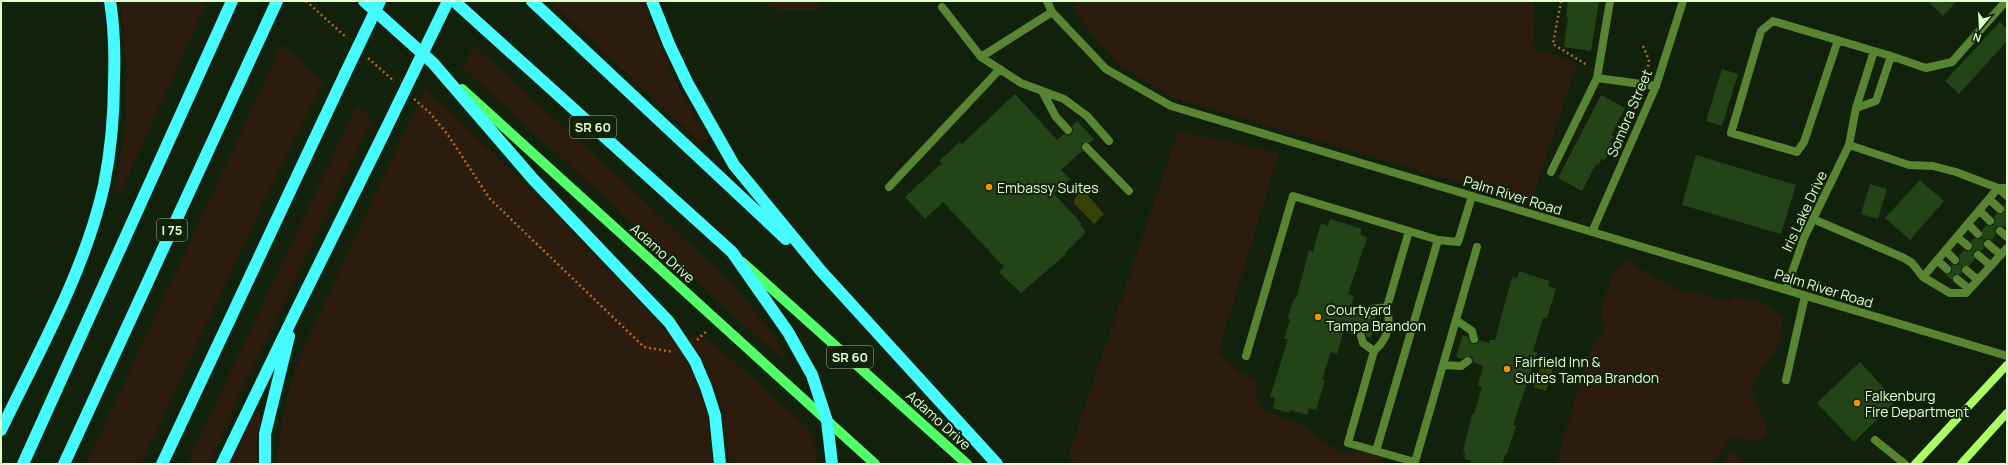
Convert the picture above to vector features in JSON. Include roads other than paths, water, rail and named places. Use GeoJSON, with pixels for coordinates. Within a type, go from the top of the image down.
{"type":"FeatureCollection","features":[{"type":"Feature","properties":{"kind":"highway"},"geometry":{"type":"LineString","coordinates":[[1,430],[62,303],[85,246],[104,185],[114,116],[115,58],[110,1]]}},
{"type":"Feature","properties":{"kind":"highway","name":"I 75"},"geometry":{"type":"LineString","coordinates":[[64,464],[277,1]]}},
{"type":"Feature","properties":{"kind":"highway"},"geometry":{"type":"LineString","coordinates":[[364,1],[433,63],[533,179],[669,322],[695,361],[706,387],[715,415],[720,464]]}},
{"type":"Feature","properties":{"kind":"highway"},"geometry":{"type":"LineString","coordinates":[[162,464],[380,1]]}},
{"type":"Feature","properties":{"kind":"highway"},"geometry":{"type":"LineString","coordinates":[[222,464],[448,1]]}},
{"type":"Feature","properties":{"kind":"highway","name":"SR 60"},"geometry":{"type":"LineString","coordinates":[[454,1],[732,252]]}},
{"type":"Feature","properties":{"kind":"highway"},"geometry":{"type":"LineString","coordinates":[[532,1],[821,271]]}},
{"type":"Feature","properties":{"kind":"highway"},"geometry":{"type":"LineString","coordinates":[[652,1],[669,44],[688,84],[734,166],[821,271],[997,464]]}},
{"type":"Feature","properties":{"kind":"highway"},"geometry":{"type":"LineString","coordinates":[[23,464],[231,2]]}},
{"type":"Feature","properties":{"kind":"highway"},"geometry":{"type":"LineString","coordinates":[[732,252],[761,291],[801,353],[812,375],[827,421],[832,464]]}},
{"type":"Feature","properties":{"kind":"highway"},"geometry":{"type":"LineString","coordinates":[[265,464],[265,434],[295,313]]}},
{"type":"Feature","properties":{"kind":"main road","name":"Adamo Drive"},"geometry":{"type":"LineString","coordinates":[[433,63],[875,464]]}},
{"type":"Feature","properties":{"kind":"main road","name":"Adamo Drive"},"geometry":{"type":"LineString","coordinates":[[732,252],[967,464]]}},
{"type":"Feature","properties":{"kind":"street","name":"Palm River Road"},"geometry":{"type":"LineString","coordinates":[[1047,1],[1052,12],[1106,69],[1171,106],[2007,356]]}},
{"type":"Feature","properties":{"kind":"street"},"geometry":{"type":"LineString","coordinates":[[1551,172],[1598,75],[1610,1]]}},
{"type":"Feature","properties":{"kind":"street","name":"Sombra Street"},"geometry":{"type":"LineString","coordinates":[[1592,232],[1656,86],[1683,1]]}},
{"type":"Feature","properties":{"kind":"street"},"geometry":{"type":"LineString","coordinates":[[1838,40],[1804,142],[1796,152],[1731,133],[1761,31],[1774,21],[1874,50],[1926,68],[1952,62],[2006,1]]}},
{"type":"Feature","properties":{"kind":"street"},"geometry":{"type":"LineString","coordinates":[[942,7],[981,57],[1021,83],[1064,100],[1087,116],[1109,142]]}},
{"type":"Feature","properties":{"kind":"street"},"geometry":{"type":"LineString","coordinates":[[981,57],[1052,12]]}},
{"type":"Feature","properties":{"kind":"street","name":"Iris Lake Drive"},"geometry":{"type":"LineString","coordinates":[[1786,290],[1798,252],[1849,145],[1856,108],[1874,50]]}},
{"type":"Feature","properties":{"kind":"street"},"geometry":{"type":"LineString","coordinates":[[1856,108],[1876,101],[1891,56]]}},
{"type":"Feature","properties":{"kind":"street"},"geometry":{"type":"LineString","coordinates":[[889,188],[1000,69]]}},
{"type":"Feature","properties":{"kind":"street"},"geometry":{"type":"LineString","coordinates":[[1598,75],[1656,86]]}},
{"type":"Feature","properties":{"kind":"street"},"geometry":{"type":"LineString","coordinates":[[1042,91],[1056,117],[1068,130]]}},
{"type":"Feature","properties":{"kind":"street"},"geometry":{"type":"LineString","coordinates":[[1849,145],[1909,165],[1933,166],[1956,172],[1998,188],[2007,196]]}},
{"type":"Feature","properties":{"kind":"street"},"geometry":{"type":"LineString","coordinates":[[1086,147],[1129,191]]}},
{"type":"Feature","properties":{"kind":"street"},"geometry":{"type":"LineString","coordinates":[[1998,188],[2007,188]]}},
{"type":"Feature","properties":{"kind":"street"},"geometry":{"type":"LineString","coordinates":[[1923,277],[1998,188]]}},
{"type":"Feature","properties":{"kind":"street"},"geometry":{"type":"LineString","coordinates":[[1246,356],[1293,196],[1438,240],[1458,242],[1472,196]]}},
{"type":"Feature","properties":{"kind":"street"},"geometry":{"type":"LineString","coordinates":[[1989,199],[2000,209]]}},
{"type":"Feature","properties":{"kind":"street"},"geometry":{"type":"LineString","coordinates":[[1979,210],[1990,221]]}},
{"type":"Feature","properties":{"kind":"street"},"geometry":{"type":"LineString","coordinates":[[1813,218],[1904,258],[1912,263],[1923,277],[1950,293],[1966,293],[2007,248]]}},
{"type":"Feature","properties":{"kind":"street"},"geometry":{"type":"LineString","coordinates":[[1968,224],[1978,234]]}},
{"type":"Feature","properties":{"kind":"street"},"geometry":{"type":"LineString","coordinates":[[1408,231],[1386,307],[1390,320],[1383,343],[1374,351],[1348,443],[1419,463],[1443,365],[1476,247]]}},
{"type":"Feature","properties":{"kind":"street"},"geometry":{"type":"LineString","coordinates":[[2000,231],[2007,237]]}},
{"type":"Feature","properties":{"kind":"street"},"geometry":{"type":"LineString","coordinates":[[1958,236],[1968,246]]}},
{"type":"Feature","properties":{"kind":"street"},"geometry":{"type":"LineString","coordinates":[[1376,451],[1438,240]]}},
{"type":"Feature","properties":{"kind":"street"},"geometry":{"type":"LineString","coordinates":[[1988,244],[2001,255]]}},
{"type":"Feature","properties":{"kind":"street"},"geometry":{"type":"LineString","coordinates":[[1946,251],[1955,260]]}},
{"type":"Feature","properties":{"kind":"street"},"geometry":{"type":"LineString","coordinates":[[1978,255],[1991,266]]}},
{"type":"Feature","properties":{"kind":"street"},"geometry":{"type":"LineString","coordinates":[[1937,260],[1947,269]]}},
{"type":"Feature","properties":{"kind":"street"},"geometry":{"type":"LineString","coordinates":[[1966,270],[1978,280]]}},
{"type":"Feature","properties":{"kind":"street"},"geometry":{"type":"LineString","coordinates":[[1957,279],[1969,289]]}},
{"type":"Feature","properties":{"kind":"street"},"geometry":{"type":"LineString","coordinates":[[1786,380],[1805,296]]}},
{"type":"Feature","properties":{"kind":"street"},"geometry":{"type":"LineString","coordinates":[[1367,315],[1372,309],[1386,307]]}},
{"type":"Feature","properties":{"kind":"street"},"geometry":{"type":"LineString","coordinates":[[1456,320],[1472,331],[1474,339]]}},
{"type":"Feature","properties":{"kind":"street"},"geometry":{"type":"LineString","coordinates":[[1361,336],[1363,343],[1374,351]]}},
{"type":"Feature","properties":{"kind":"street"},"geometry":{"type":"LineString","coordinates":[[1443,365],[1461,366],[1468,361]]}},
{"type":"Feature","properties":{"kind":"street"},"geometry":{"type":"LineString","coordinates":[[1915,464],[2007,365]]}},
{"type":"Feature","properties":{"kind":"street"},"geometry":{"type":"LineString","coordinates":[[1961,464],[2007,413]]}},
{"type":"Feature","properties":{"kind":"street"},"geometry":{"type":"LineString","coordinates":[[1875,440],[1905,464]]}},
{"type":"Feature","properties":{"kind":"place","name":"Embassy Suites"},"geometry":{"type":"Point","coordinates":[989,187]}},
{"type":"Feature","properties":{"kind":"place","name":"Courtyard Tampa Brandon"},"geometry":{"type":"Point","coordinates":[1318,317]}},
{"type":"Feature","properties":{"kind":"place","name":"Fairfield Inn & Suites Tampa Brandon"},"geometry":{"type":"Point","coordinates":[1507,369]}},
{"type":"Feature","properties":{"kind":"place","name":"Falkenburg Fire Department"},"geometry":{"type":"Point","coordinates":[1857,403]}}]}
